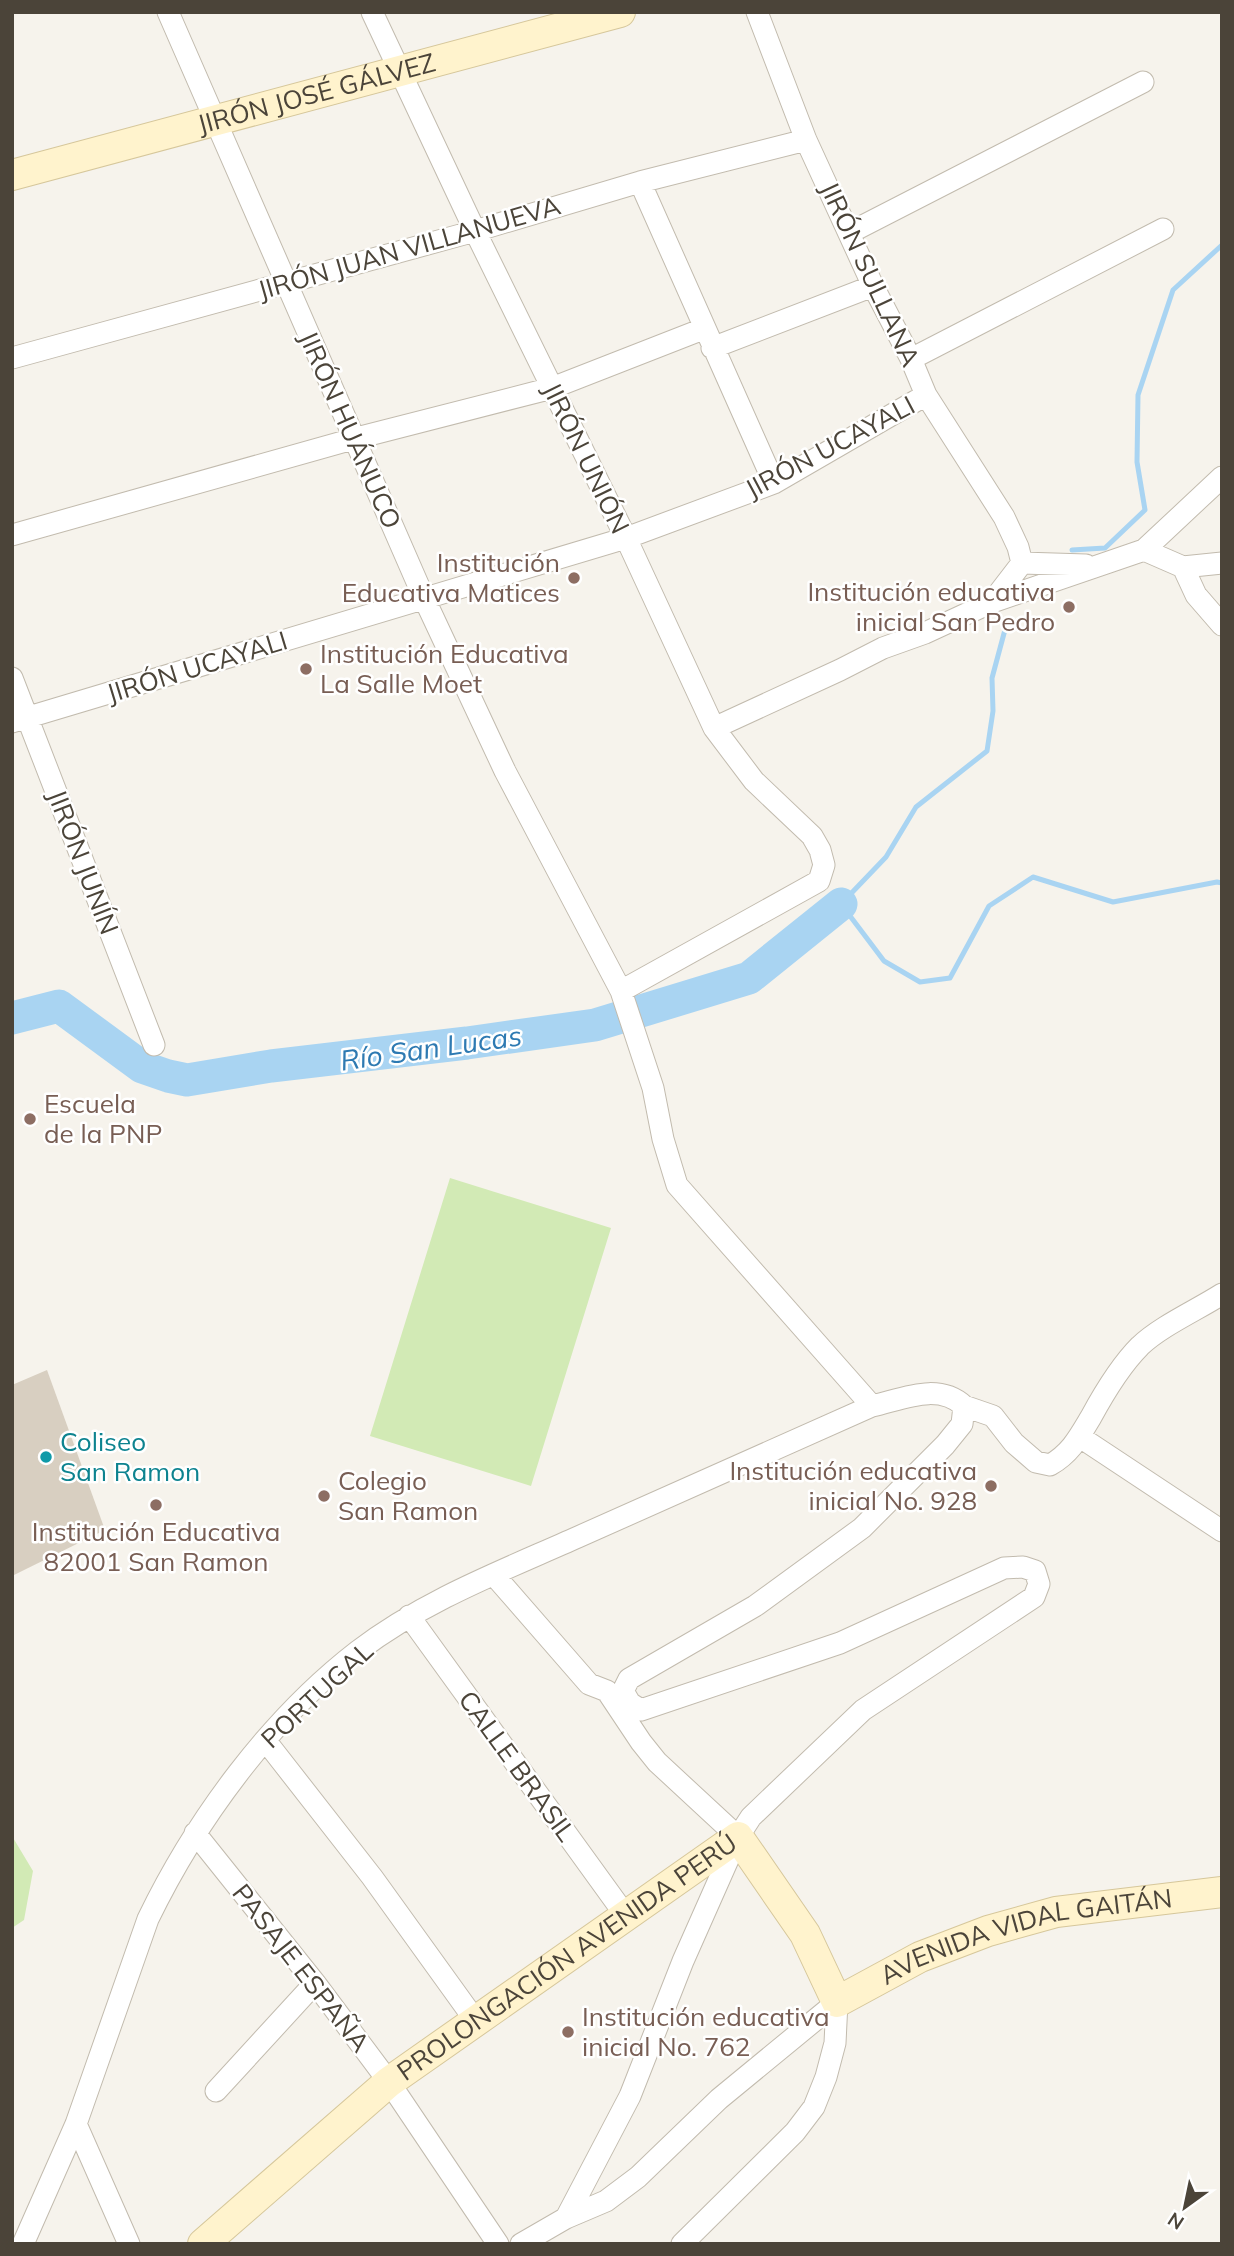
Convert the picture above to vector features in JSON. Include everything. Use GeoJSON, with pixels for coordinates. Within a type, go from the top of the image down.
{"type":"FeatureCollection","features":[{"type":"Feature","properties":{"kind":"street","name":"JIRÓN HUÁNUCO"},"geometry":{"type":"LineString","coordinates":[[167,12],[424,598],[505,771],[622,996],[653,1088],[663,1139],[677,1185],[872,1406]]}},
{"type":"Feature","properties":{"kind":"street","name":"JIRÓN UNIÓN"},"geometry":{"type":"LineString","coordinates":[[372,12],[475,231],[626,538],[714,728],[754,781],[812,836],[824,865],[819,881],[622,996]]}},
{"type":"Feature","properties":{"kind":"street","name":"JIRÓN JOSÉ GÁLVEZ"},"geometry":{"type":"LineString","coordinates":[[12,175],[399,71],[563,20],[620,12]]}},
{"type":"Feature","properties":{"kind":"street","name":"JIRÓN SULLANA"},"geometry":{"type":"LineString","coordinates":[[757,12],[806,139],[873,286],[911,359],[926,395],[1004,517],[1018,547],[1022,563]]}},
{"type":"Feature","properties":{"kind":"street"},"geometry":{"type":"LineString","coordinates":[[849,233],[1143,82]]}},
{"type":"Feature","properties":{"kind":"street","name":"JIRÓN JUAN VILLANUEVA"},"geometry":{"type":"LineString","coordinates":[[12,358],[475,231],[640,182],[806,139]]}},
{"type":"Feature","properties":{"kind":"street"},"geometry":{"type":"LineString","coordinates":[[640,182],[703,329],[774,483]]}},
{"type":"Feature","properties":{"kind":"street"},"geometry":{"type":"LineString","coordinates":[[911,359],[1163,229]]}},
{"type":"Feature","properties":{"kind":"street"},"geometry":{"type":"LineString","coordinates":[[712,348],[873,286]]}},
{"type":"Feature","properties":{"kind":"street"},"geometry":{"type":"LineString","coordinates":[[12,535],[353,439],[552,388],[703,329]]}},
{"type":"Feature","properties":{"kind":"street","name":"JIRÓN UCAYALI"},"geometry":{"type":"LineString","coordinates":[[20,720],[626,538],[774,483],[926,395]]}},
{"type":"Feature","properties":{"kind":"street"},"geometry":{"type":"LineString","coordinates":[[714,728],[883,648],[925,634],[992,603],[1144,550],[1222,477]]}},
{"type":"Feature","properties":{"kind":"street"},"geometry":{"type":"LineString","coordinates":[[1144,550],[1183,567],[1222,563]]}},
{"type":"Feature","properties":{"kind":"street"},"geometry":{"type":"LineString","coordinates":[[992,603],[1022,563],[1096,566]]}},
{"type":"Feature","properties":{"kind":"street"},"geometry":{"type":"LineString","coordinates":[[1183,567],[1196,595],[1222,625]]}},
{"type":"Feature","properties":{"kind":"street","name":"JIRÓN JUNÍN"},"geometry":{"type":"LineString","coordinates":[[12,678],[20,720],[154,1045]]}},
{"type":"Feature","properties":{"kind":"street","name":"PORTUGAL"},"geometry":{"type":"LineString","coordinates":[[23,2244],[76,2124],[148,1919],[195,1833],[265,1740],[324,1681],[358,1652],[409,1616],[474,1582],[872,1406],[930,1392],[953,1396],[964,1406],[993,1416],[1014,1443],[1037,1462],[1050,1465],[1064,1457],[1080,1437],[1111,1385],[1141,1345],[1222,1294]]}},
{"type":"Feature","properties":{"kind":"street"},"geometry":{"type":"LineString","coordinates":[[615,1691],[629,1679],[755,1606],[862,1528],[945,1445],[961,1424],[964,1406]]}},
{"type":"Feature","properties":{"kind":"street"},"geometry":{"type":"LineString","coordinates":[[1080,1437],[1222,1531]]}},
{"type":"Feature","properties":{"kind":"street","name":"PROLONGACIÓN AVENIDA PERÚ"},"geometry":{"type":"LineString","coordinates":[[203,2244],[231,2234],[389,2082],[738,1837],[751,1817],[863,1710],[1034,1597],[1039,1584],[1035,1571],[1023,1567],[1003,1568],[840,1643],[640,1710],[615,1691]]}},
{"type":"Feature","properties":{"kind":"street"},"geometry":{"type":"LineString","coordinates":[[494,1575],[589,1684],[615,1691],[641,1742],[657,1762],[738,1837],[805,1934],[837,2002],[835,2043],[814,2107],[795,2132],[682,2244]]}},
{"type":"Feature","properties":{"kind":"street","name":"CALLE BRASIL"},"geometry":{"type":"LineString","coordinates":[[409,1616],[626,1916]]}},
{"type":"Feature","properties":{"kind":"street"},"geometry":{"type":"LineString","coordinates":[[265,1740],[372,1877],[475,2020]]}},
{"type":"Feature","properties":{"kind":"street","name":"PASAJE ESPAÑA"},"geometry":{"type":"LineString","coordinates":[[195,1833],[315,1983],[389,2082],[498,2244]]}},
{"type":"Feature","properties":{"kind":"street"},"geometry":{"type":"LineString","coordinates":[[566,2218],[630,2096],[683,1961],[738,1837]]}},
{"type":"Feature","properties":{"kind":"street","name":"AVENIDA VIDAL GAITÁN"},"geometry":{"type":"LineString","coordinates":[[837,2002],[920,1957],[988,1930],[1056,1912],[1222,1892]]}},
{"type":"Feature","properties":{"kind":"street"},"geometry":{"type":"LineString","coordinates":[[216,2091],[315,1983]]}},
{"type":"Feature","properties":{"kind":"street"},"geometry":{"type":"LineString","coordinates":[[521,2244],[566,2218],[606,2202],[638,2177],[719,2099],[837,2002]]}},
{"type":"Feature","properties":{"kind":"street"},"geometry":{"type":"LineString","coordinates":[[76,2124],[129,2244]]}},
{"type":"Feature","properties":{"kind":"green space"},"geometry":{"type":"Polygon","coordinates":[[[450,1178],[611,1228],[531,1486],[370,1436],[450,1178]]]}},
{"type":"Feature","properties":{"kind":"green space"},"geometry":{"type":"Polygon","coordinates":[[[12,1836],[33,1871],[24,1920],[12,1928],[12,1836]]]}},
{"type":"Feature","properties":{"kind":"building","name":"Coliseo San Ramon"},"geometry":{"type":"Polygon","coordinates":[[[47,1370],[105,1530],[12,1576],[12,1385],[47,1370]]]}},
{"type":"Feature","properties":{"kind":"waterway"},"geometry":{"type":"LineString","coordinates":[[1072,550],[1105,548],[1145,510],[1137,462],[1138,395],[1173,290],[1222,245]]}},
{"type":"Feature","properties":{"kind":"waterway"},"geometry":{"type":"LineString","coordinates":[[1006,626],[992,678],[993,711],[987,751],[916,807],[886,857],[841,904],[884,961],[920,982],[950,978],[989,906],[1033,877],[1113,902],[1222,883]]}},
{"type":"Feature","properties":{"kind":"waterway","name":"Río San Lucas"},"geometry":{"type":"LineString","coordinates":[[12,1018],[59,1006],[142,1067],[187,1080],[271,1066],[467,1043],[595,1025],[749,978],[841,904]]}},
{"type":"Feature","properties":{"kind":"place","name":"Institución Educativa Matices"},"geometry":{"type":"Point","coordinates":[574,578]}},
{"type":"Feature","properties":{"kind":"place","name":"Institución educativa inicial San Pedro"},"geometry":{"type":"Point","coordinates":[1069,607]}},
{"type":"Feature","properties":{"kind":"place","name":"Institución Educativa La Salle Moet"},"geometry":{"type":"Point","coordinates":[306,669]}},
{"type":"Feature","properties":{"kind":"place","name":"Escuela de la PNP"},"geometry":{"type":"Point","coordinates":[30,1119]}},
{"type":"Feature","properties":{"kind":"place","name":"Coliseo San Ramon"},"geometry":{"type":"Point","coordinates":[46,1457]}},
{"type":"Feature","properties":{"kind":"place","name":"Institución educativa inicial No. 928"},"geometry":{"type":"Point","coordinates":[991,1486]}},
{"type":"Feature","properties":{"kind":"place","name":"Colegio San Ramon"},"geometry":{"type":"Point","coordinates":[324,1496]}},
{"type":"Feature","properties":{"kind":"place","name":"Institución Educativa 82001 San Ramon"},"geometry":{"type":"Point","coordinates":[156,1505]}},
{"type":"Feature","properties":{"kind":"place","name":"Institución educativa inicial No. 762"},"geometry":{"type":"Point","coordinates":[568,2032]}}]}
